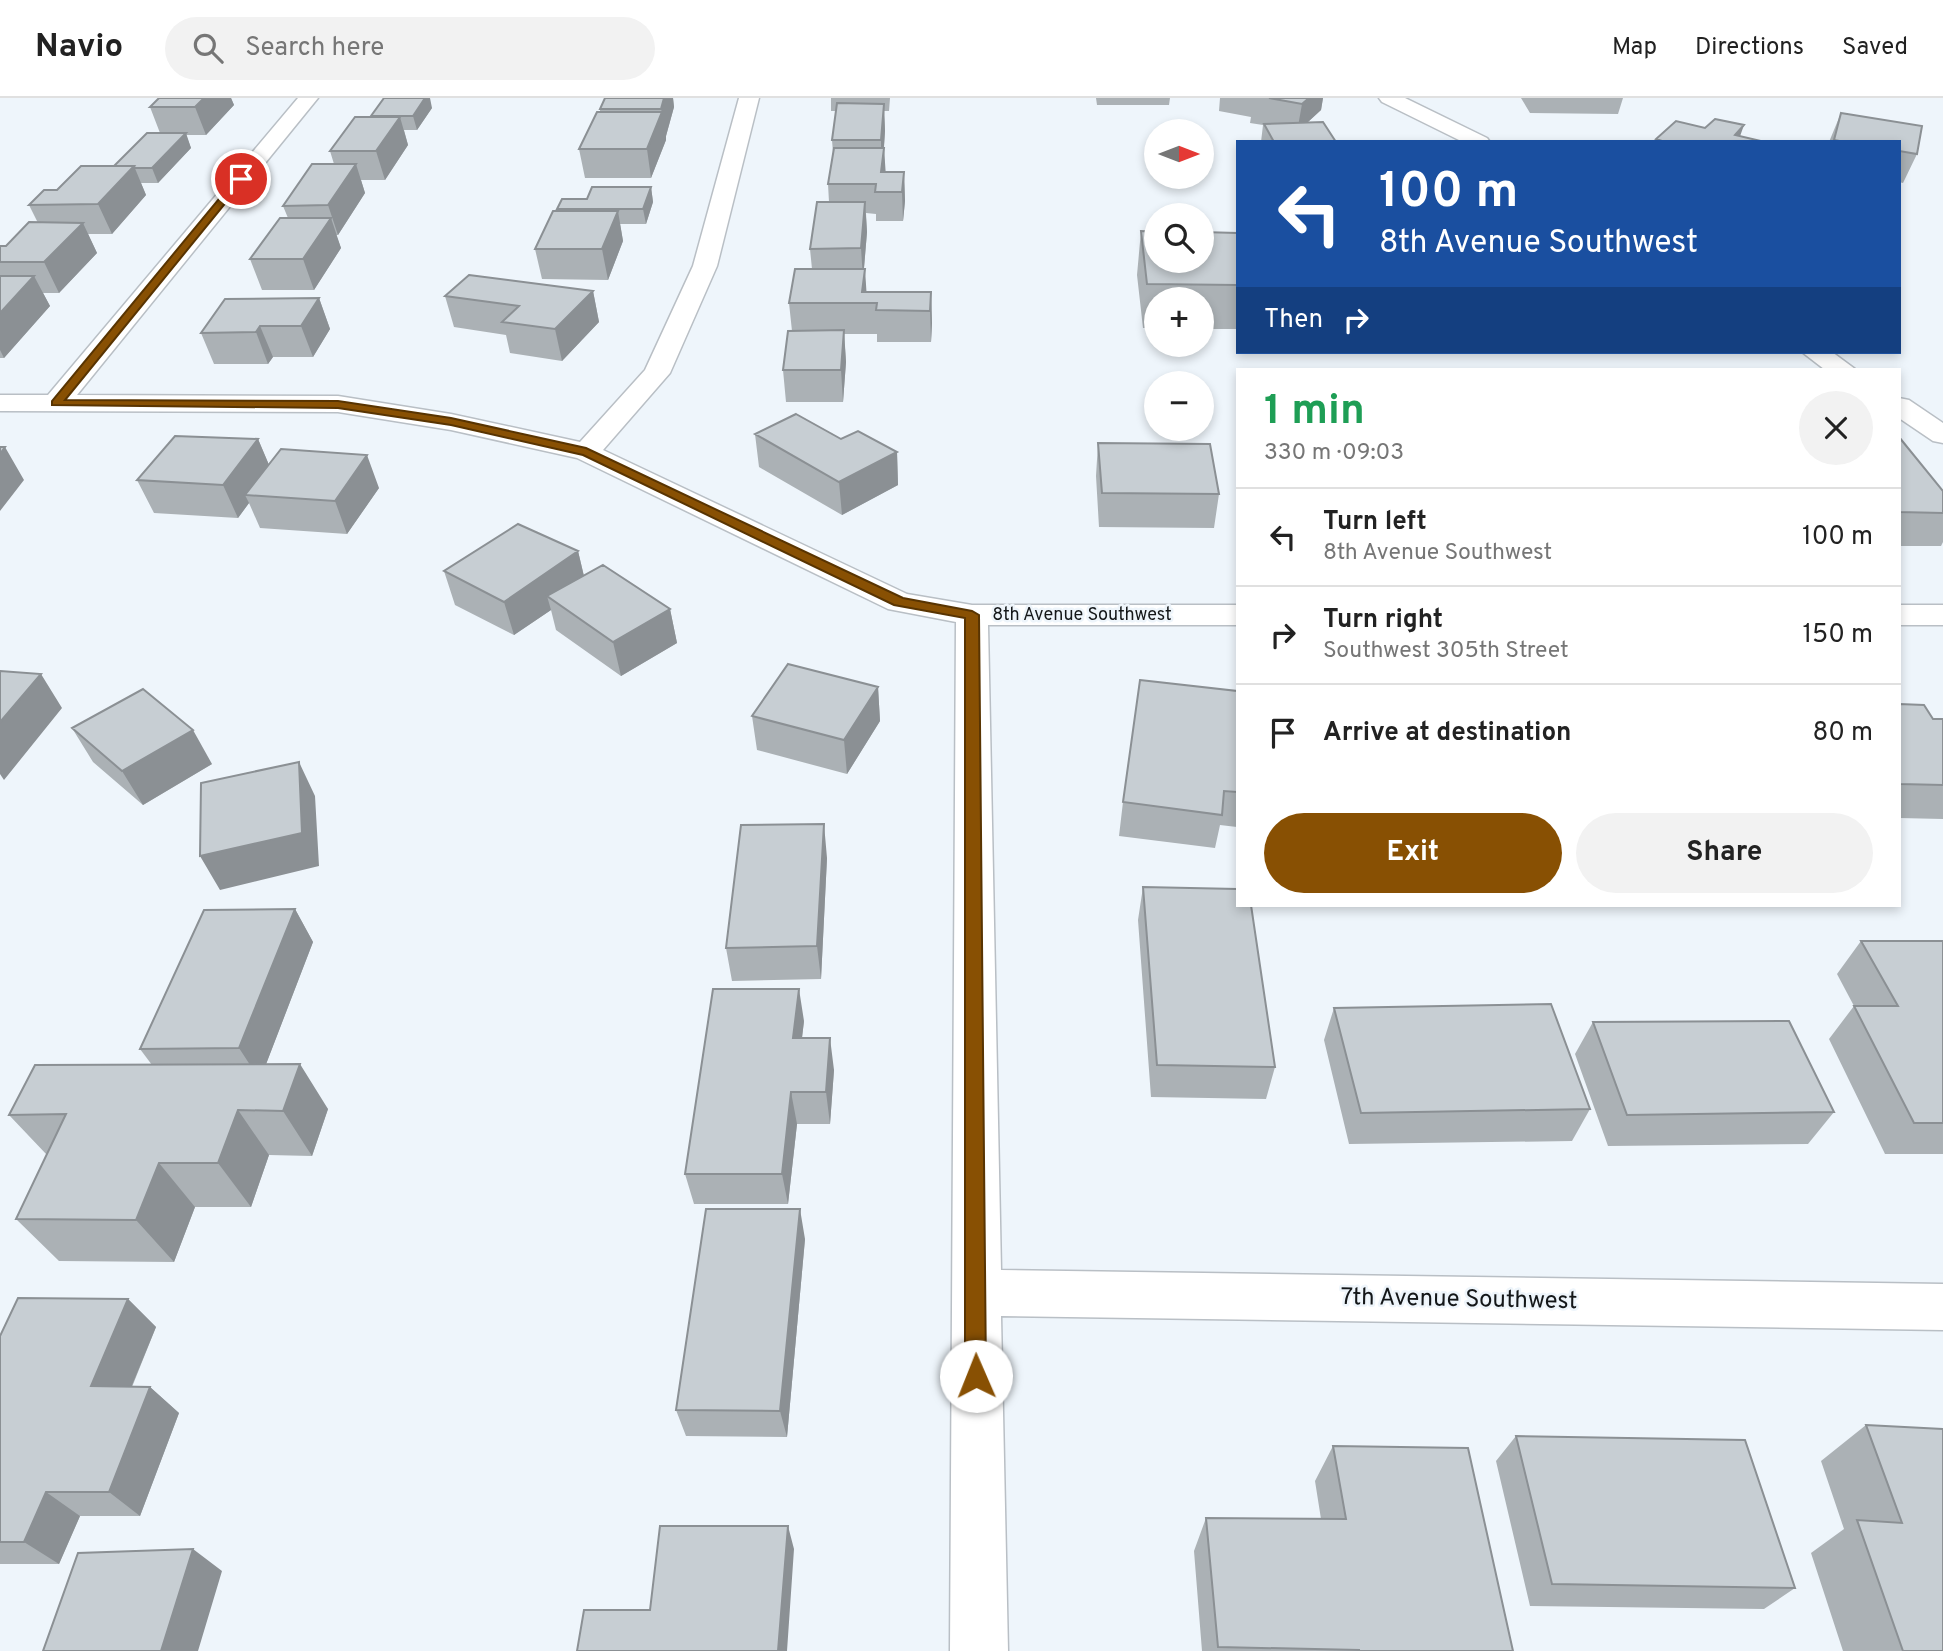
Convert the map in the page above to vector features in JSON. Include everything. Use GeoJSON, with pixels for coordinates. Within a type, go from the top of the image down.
{"type":"FeatureCollection","features":[{"type":"Feature","properties":{"kind":"street"},"geometry":{"type":"LineString","coordinates":[[56,403],[308,98]]}},
{"type":"Feature","properties":{"kind":"street"},"geometry":{"type":"LineString","coordinates":[[586,452],[657,373],[705,266],[749,98]]}},
{"type":"Feature","properties":{"kind":"street"},"geometry":{"type":"LineString","coordinates":[[1389,98],[1476,140]]}},
{"type":"Feature","properties":{"kind":"street"},"geometry":{"type":"LineString","coordinates":[[1818,354],[1840,368]]}},
{"type":"Feature","properties":{"kind":"street","name":"8th Avenue Southwest"},"geometry":{"type":"LineString","coordinates":[[0,403],[338,404],[451,422],[586,452],[899,602],[972,615],[1236,615]]}},
{"type":"Feature","properties":{"kind":"street"},"geometry":{"type":"LineString","coordinates":[[1901,407],[1943,435]]}},
{"type":"Feature","properties":{"kind":"street"},"geometry":{"type":"LineString","coordinates":[[972,615],[979,1651]]}},
{"type":"Feature","properties":{"kind":"street"},"geometry":{"type":"LineString","coordinates":[[1901,615],[1943,615]]}},
{"type":"Feature","properties":{"kind":"street","name":"7th Avenue Southwest"},"geometry":{"type":"LineString","coordinates":[[975,1293],[1943,1307]]}},
{"type":"Feature","properties":{"kind":"building"},"geometry":{"type":"Polygon","coordinates":[[[159,98],[204,98],[195,107],[150,107],[159,98]]]}},
{"type":"Feature","properties":{"kind":"building"},"geometry":{"type":"Polygon","coordinates":[[[384,98],[425,98],[413,116],[371,116],[384,98]]]}},
{"type":"Feature","properties":{"kind":"building"},"geometry":{"type":"Polygon","coordinates":[[[605,98],[664,98],[661,109],[600,109],[605,98]]]}},
{"type":"Feature","properties":{"kind":"building"},"geometry":{"type":"Polygon","coordinates":[[[1269,98],[1309,98],[1302,104],[1269,98]]]}},
{"type":"Feature","properties":{"kind":"building"},"geometry":{"type":"Polygon","coordinates":[[[837,103],[884,104],[881,140],[832,140],[837,103]]]}},
{"type":"Feature","properties":{"kind":"building"},"geometry":{"type":"Polygon","coordinates":[[[597,112],[662,112],[647,149],[579,149],[597,112]]]}},
{"type":"Feature","properties":{"kind":"building"},"geometry":{"type":"Polygon","coordinates":[[[1841,113],[1922,126],[1917,154],[1901,151],[1901,140],[1834,140],[1841,113]]]}},
{"type":"Feature","properties":{"kind":"building"},"geometry":{"type":"Polygon","coordinates":[[[355,117],[400,117],[376,151],[330,151],[355,117]]]}},
{"type":"Feature","properties":{"kind":"building"},"geometry":{"type":"Polygon","coordinates":[[[1715,119],[1744,125],[1735,135],[1756,140],[1656,139],[1676,121],[1705,128],[1715,119]]]}},
{"type":"Feature","properties":{"kind":"building"},"geometry":{"type":"Polygon","coordinates":[[[1323,122],[1335,140],[1273,140],[1264,124],[1323,122]]]}},
{"type":"Feature","properties":{"kind":"building"},"geometry":{"type":"Polygon","coordinates":[[[147,133],[186,133],[152,168],[114,166],[147,133]]]}},
{"type":"Feature","properties":{"kind":"building"},"geometry":{"type":"Polygon","coordinates":[[[834,148],[884,148],[881,172],[904,172],[902,192],[875,192],[876,184],[828,184],[834,148]]]}},
{"type":"Feature","properties":{"kind":"building"},"geometry":{"type":"Polygon","coordinates":[[[312,164],[356,164],[328,205],[283,206],[312,164]]]}},
{"type":"Feature","properties":{"kind":"building"},"geometry":{"type":"Polygon","coordinates":[[[81,166],[134,166],[98,204],[29,205],[44,190],[57,190],[81,166]]]}},
{"type":"Feature","properties":{"kind":"building"},"geometry":{"type":"Polygon","coordinates":[[[592,187],[651,187],[643,209],[557,209],[562,199],[587,199],[592,187]]]}},
{"type":"Feature","properties":{"kind":"building"},"geometry":{"type":"Polygon","coordinates":[[[817,202],[865,202],[861,248],[810,249],[817,202]]]}},
{"type":"Feature","properties":{"kind":"building"},"geometry":{"type":"Polygon","coordinates":[[[553,211],[618,211],[602,249],[535,249],[553,211]]]}},
{"type":"Feature","properties":{"kind":"building"},"geometry":{"type":"Polygon","coordinates":[[[280,218],[331,218],[303,259],[250,259],[280,218]]]}},
{"type":"Feature","properties":{"kind":"building"},"geometry":{"type":"Polygon","coordinates":[[[29,222],[83,223],[44,262],[0,262],[0,246],[6,246],[29,222]]]}},
{"type":"Feature","properties":{"kind":"building"},"geometry":{"type":"Polygon","coordinates":[[[1141,231],[1144,231],[1144,258],[1141,231]]]}},
{"type":"Feature","properties":{"kind":"building"},"geometry":{"type":"Polygon","coordinates":[[[1214,232],[1236,233],[1236,285],[1147,284],[1146,273],[1214,273],[1214,232]]]}},
{"type":"Feature","properties":{"kind":"building"},"geometry":{"type":"Polygon","coordinates":[[[795,269],[865,269],[862,292],[931,292],[930,311],[876,310],[877,303],[789,303],[795,269]]]}},
{"type":"Feature","properties":{"kind":"building"},"geometry":{"type":"Polygon","coordinates":[[[469,275],[593,291],[555,329],[502,322],[519,306],[445,296],[469,275]]]}},
{"type":"Feature","properties":{"kind":"building"},"geometry":{"type":"Polygon","coordinates":[[[0,276],[34,276],[0,313],[0,276]]]}},
{"type":"Feature","properties":{"kind":"building"},"geometry":{"type":"Polygon","coordinates":[[[319,298],[301,326],[260,326],[256,332],[201,333],[225,299],[319,298]]]}},
{"type":"Feature","properties":{"kind":"building"},"geometry":{"type":"Polygon","coordinates":[[[844,330],[841,370],[783,370],[788,331],[844,330]]]}},
{"type":"Feature","properties":{"kind":"building"},"geometry":{"type":"Polygon","coordinates":[[[796,414],[841,439],[858,431],[897,452],[839,482],[755,434],[796,414]]]}},
{"type":"Feature","properties":{"kind":"building"},"geometry":{"type":"Polygon","coordinates":[[[175,436],[258,439],[223,485],[137,480],[175,436]]]}},
{"type":"Feature","properties":{"kind":"building"},"geometry":{"type":"Polygon","coordinates":[[[1901,439],[1943,491],[1943,513],[1901,512],[1901,439]]]}},
{"type":"Feature","properties":{"kind":"building"},"geometry":{"type":"Polygon","coordinates":[[[1098,443],[1210,444],[1219,494],[1102,493],[1098,443]]]}},
{"type":"Feature","properties":{"kind":"building"},"geometry":{"type":"Polygon","coordinates":[[[281,449],[367,455],[335,501],[245,495],[281,449]]]}},
{"type":"Feature","properties":{"kind":"building"},"geometry":{"type":"Polygon","coordinates":[[[518,524],[578,551],[504,602],[444,571],[518,524]]]}},
{"type":"Feature","properties":{"kind":"building"},"geometry":{"type":"Polygon","coordinates":[[[603,565],[670,609],[613,642],[547,596],[603,565]]]}},
{"type":"Feature","properties":{"kind":"building"},"geometry":{"type":"Polygon","coordinates":[[[788,664],[878,687],[844,740],[752,716],[788,664]]]}},
{"type":"Feature","properties":{"kind":"building"},"geometry":{"type":"Polygon","coordinates":[[[0,671],[41,674],[0,722],[0,671]]]}},
{"type":"Feature","properties":{"kind":"building"},"geometry":{"type":"Polygon","coordinates":[[[1140,680],[1236,691],[1236,792],[1224,791],[1222,815],[1123,802],[1140,680]]]}},
{"type":"Feature","properties":{"kind":"building"},"geometry":{"type":"Polygon","coordinates":[[[143,689],[193,730],[122,771],[72,728],[143,689]]]}},
{"type":"Feature","properties":{"kind":"building"},"geometry":{"type":"Polygon","coordinates":[[[1901,704],[1924,705],[1933,719],[1943,719],[1943,785],[1901,784],[1901,704]]]}},
{"type":"Feature","properties":{"kind":"building"},"geometry":{"type":"Polygon","coordinates":[[[299,762],[302,833],[200,856],[201,783],[299,762]]]}},
{"type":"Feature","properties":{"kind":"building"},"geometry":{"type":"Polygon","coordinates":[[[824,824],[817,946],[726,948],[741,825],[824,824]]]}},
{"type":"Feature","properties":{"kind":"building"},"geometry":{"type":"Polygon","coordinates":[[[1143,887],[1236,889],[1236,907],[1251,907],[1275,1067],[1157,1065],[1143,887]]]}},
{"type":"Feature","properties":{"kind":"building"},"geometry":{"type":"Polygon","coordinates":[[[295,909],[239,1048],[140,1049],[204,910],[295,909]]]}},
{"type":"Feature","properties":{"kind":"building"},"geometry":{"type":"Polygon","coordinates":[[[1861,941],[1943,941],[1943,1123],[1914,1123],[1854,1006],[1898,1006],[1861,941]]]}},
{"type":"Feature","properties":{"kind":"building"},"geometry":{"type":"Polygon","coordinates":[[[713,989],[799,989],[793,1038],[830,1038],[826,1092],[791,1092],[782,1174],[685,1174],[713,989]]]}},
{"type":"Feature","properties":{"kind":"building"},"geometry":{"type":"Polygon","coordinates":[[[1551,1004],[1590,1109],[1361,1113],[1334,1008],[1551,1004]]]}},
{"type":"Feature","properties":{"kind":"building"},"geometry":{"type":"Polygon","coordinates":[[[1789,1021],[1834,1112],[1627,1115],[1593,1022],[1789,1021]]]}},
{"type":"Feature","properties":{"kind":"building"},"geometry":{"type":"Polygon","coordinates":[[[300,1064],[283,1111],[238,1110],[218,1163],[159,1163],[136,1220],[16,1219],[66,1114],[9,1115],[35,1065],[300,1064]]]}},
{"type":"Feature","properties":{"kind":"building"},"geometry":{"type":"Polygon","coordinates":[[[706,1209],[800,1209],[780,1411],[676,1410],[706,1209]]]}},
{"type":"Feature","properties":{"kind":"building"},"geometry":{"type":"Polygon","coordinates":[[[18,1298],[128,1299],[91,1386],[150,1387],[109,1492],[46,1492],[24,1542],[0,1542],[0,1336],[18,1298]]]}},
{"type":"Feature","properties":{"kind":"building"},"geometry":{"type":"Polygon","coordinates":[[[1866,1425],[1943,1429],[1943,1651],[1903,1651],[1857,1520],[1902,1523],[1866,1425]]]}},
{"type":"Feature","properties":{"kind":"building"},"geometry":{"type":"Polygon","coordinates":[[[1516,1436],[1745,1440],[1795,1588],[1552,1584],[1516,1436]]]}},
{"type":"Feature","properties":{"kind":"building"},"geometry":{"type":"Polygon","coordinates":[[[1333,1446],[1468,1448],[1513,1651],[1218,1647],[1206,1518],[1346,1519],[1333,1446]]]}},
{"type":"Feature","properties":{"kind":"building"},"geometry":{"type":"Polygon","coordinates":[[[660,1526],[788,1526],[778,1651],[577,1651],[584,1610],[650,1610],[660,1526]]]}},
{"type":"Feature","properties":{"kind":"building"},"geometry":{"type":"Polygon","coordinates":[[[193,1549],[161,1651],[43,1651],[78,1553],[193,1549]]]}},
{"type":"Feature","properties":{"kind":"route"},"geometry":{"type":"LineString","coordinates":[[241,179],[56,403],[338,404],[451,422],[586,452],[899,602],[972,615],[976,1376]]}}]}
